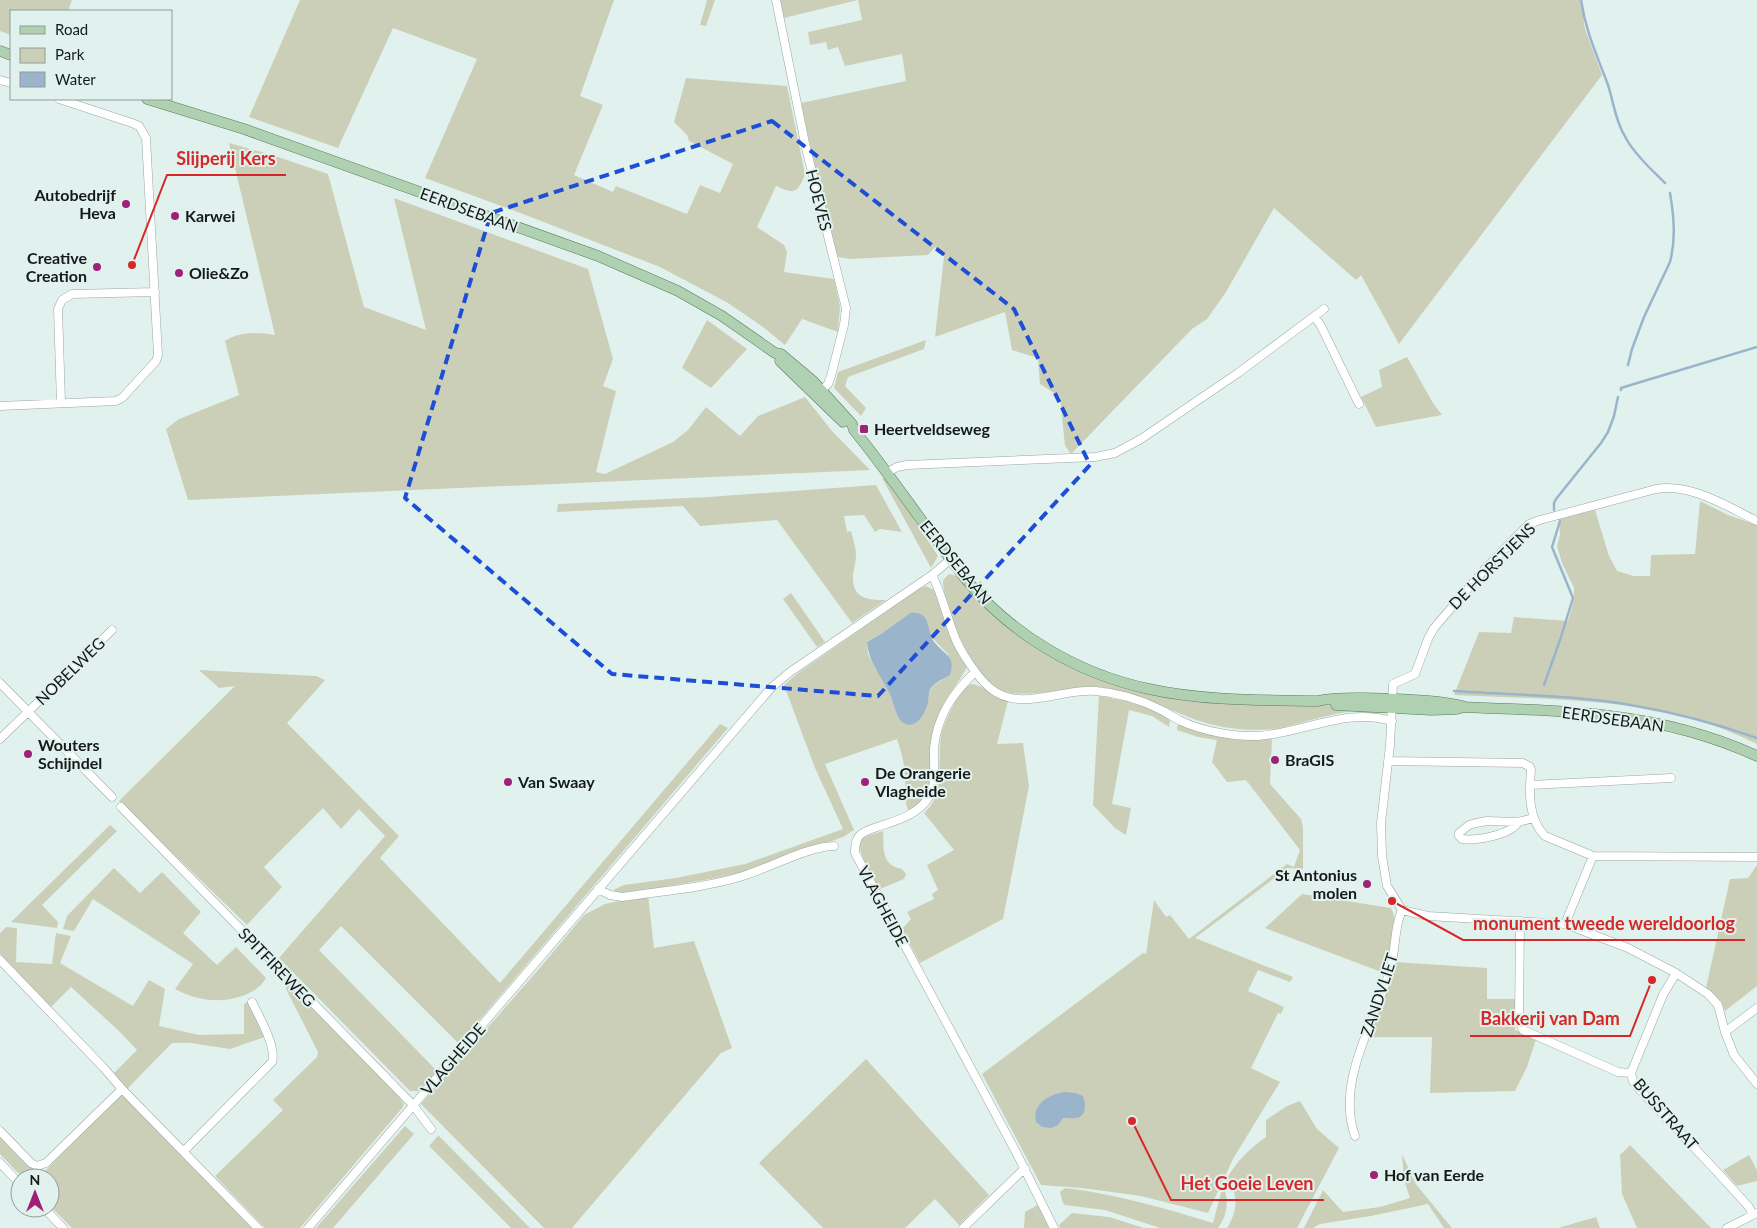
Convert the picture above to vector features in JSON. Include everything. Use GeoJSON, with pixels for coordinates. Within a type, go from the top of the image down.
{"type":"FeatureCollection","features":[{"type":"Feature","properties":{"kind":"main road","name":"EERDSEBAAN"},"geometry":{"type":"LineString","coordinates":[[150,100],[244,129],[598,256],[678,291],[722,316],[775,353],[777,358],[819,393],[848,427],[854,430],[888,472],[965,578],[989,604],[1014,627],[1045,648],[1070,662],[1099,674],[1149,689],[1183,695],[1318,702],[1354,699],[1393,704],[1457,704],[1465,707],[1572,712],[1611,716],[1664,725],[1715,739],[1757,756]]}},
{"type":"Feature","properties":{"kind":"street","name":"HOEVES"},"geometry":{"type":"LineString","coordinates":[[776,0],[806,148],[846,308],[844,325],[831,376],[828,384],[819,393]]}},
{"type":"Feature","properties":{"kind":"street"},"geometry":{"type":"LineString","coordinates":[[0,406],[116,401],[122,398],[156,361],[158,355],[146,138],[139,126],[62,100]]}},
{"type":"Feature","properties":{"kind":"street"},"geometry":{"type":"LineString","coordinates":[[61,403],[58,309],[62,300],[72,294],[155,292]]}},
{"type":"Feature","properties":{"kind":"street"},"geometry":{"type":"LineString","coordinates":[[888,472],[906,465],[1087,457],[1115,453],[1141,439],[1324,309]]}},
{"type":"Feature","properties":{"kind":"street"},"geometry":{"type":"LineString","coordinates":[[1314,317],[1320,324],[1359,404]]}},
{"type":"Feature","properties":{"kind":"street","name":"DE HORSTJENS"},"geometry":{"type":"LineString","coordinates":[[1393,704],[1394,684],[1415,674],[1428,639],[1439,620],[1484,570],[1532,523],[1656,489],[1670,488],[1696,493],[1757,521]]}},
{"type":"Feature","properties":{"kind":"street","name":"VLAGHEIDE"},"geometry":{"type":"LineString","coordinates":[[308,1228],[771,688],[790,672],[932,575],[951,559]]}},
{"type":"Feature","properties":{"kind":"street"},"geometry":{"type":"LineString","coordinates":[[932,575],[940,590],[954,637],[975,672],[989,687],[1008,697],[1024,700],[1080,691],[1106,692],[1143,702],[1162,710],[1182,722],[1224,734],[1243,736],[1272,735],[1351,717],[1365,716],[1392,721]]}},
{"type":"Feature","properties":{"kind":"street","name":"NOBELWEG"},"geometry":{"type":"LineString","coordinates":[[0,739],[112,630]]}},
{"type":"Feature","properties":{"kind":"street","name":"VLAGHEIDE"},"geometry":{"type":"LineString","coordinates":[[975,672],[954,693],[939,725],[934,747],[933,785],[929,797],[914,813],[869,830],[861,835],[856,842],[855,850],[856,856],[1025,1168],[1054,1228]]}},
{"type":"Feature","properties":{"kind":"street","name":"NOBELWEG"},"geometry":{"type":"LineString","coordinates":[[0,683],[112,797]]}},
{"type":"Feature","properties":{"kind":"street"},"geometry":{"type":"LineString","coordinates":[[1393,704],[1381,823],[1383,865],[1387,886],[1402,910],[1428,916],[1565,924],[1628,948],[1676,973],[1708,994],[1718,1004],[1725,1032],[1734,1055],[1757,1084]]}},
{"type":"Feature","properties":{"kind":"street"},"geometry":{"type":"LineString","coordinates":[[1388,761],[1524,763],[1531,770],[1530,800],[1534,818],[1545,836],[1593,856],[1757,857]]}},
{"type":"Feature","properties":{"kind":"street"},"geometry":{"type":"LineString","coordinates":[[1530,785],[1671,778]]}},
{"type":"Feature","properties":{"kind":"street","name":"SPITFIREWEG"},"geometry":{"type":"LineString","coordinates":[[121,807],[413,1105],[431,1129]]}},
{"type":"Feature","properties":{"kind":"street"},"geometry":{"type":"LineString","coordinates":[[1518,822],[1510,830],[1482,839],[1469,840],[1462,839],[1459,836],[1462,829],[1476,823],[1487,821],[1518,822],[1534,818]]}},
{"type":"Feature","properties":{"kind":"street"},"geometry":{"type":"LineString","coordinates":[[598,889],[610,896],[622,896],[709,884],[745,875],[819,848],[834,846]]}},
{"type":"Feature","properties":{"kind":"street"},"geometry":{"type":"LineString","coordinates":[[1565,924],[1593,856]]}},
{"type":"Feature","properties":{"kind":"street","name":"ZANDVLIET"},"geometry":{"type":"LineString","coordinates":[[1354,1136],[1350,1106],[1353,1073],[1391,967],[1396,942],[1397,922],[1402,910]]}},
{"type":"Feature","properties":{"kind":"street"},"geometry":{"type":"LineString","coordinates":[[1520,921],[1520,1025],[1528,1033],[1618,1072],[1631,1073]]}},
{"type":"Feature","properties":{"kind":"street"},"geometry":{"type":"LineString","coordinates":[[0,960],[104,1067],[122,1089],[258,1228]]}},
{"type":"Feature","properties":{"kind":"street","name":"BUSSTRAAT"},"geometry":{"type":"LineString","coordinates":[[1676,973],[1663,995],[1631,1073],[1640,1090],[1755,1214]]}},
{"type":"Feature","properties":{"kind":"street"},"geometry":{"type":"LineString","coordinates":[[184,1152],[272,1062],[274,1057],[272,1047],[252,1002]]}},
{"type":"Feature","properties":{"kind":"street"},"geometry":{"type":"LineString","coordinates":[[1725,1032],[1757,1008]]}},
{"type":"Feature","properties":{"kind":"street"},"geometry":{"type":"LineString","coordinates":[[0,1131],[37,1166],[46,1162],[122,1089]]}},
{"type":"Feature","properties":{"kind":"street"},"geometry":{"type":"LineString","coordinates":[[0,1163],[10,1174]]}},
{"type":"Feature","properties":{"kind":"street"},"geometry":{"type":"LineString","coordinates":[[964,1228],[1025,1168]]}},
{"type":"Feature","properties":{"kind":"street"},"geometry":{"type":"LineString","coordinates":[[1727,1228],[1755,1214]]}},
{"type":"Feature","properties":{"kind":"street"},"geometry":{"type":"LineString","coordinates":[[54,1218],[63,1228]]}},
{"type":"Feature","properties":{"kind":"highlighted area"},"geometry":{"type":"Polygon","coordinates":[[[772,121],[1014,309],[1090,465],[878,696],[612,674],[405,498],[491,213],[772,121]]]}},
{"type":"Feature","properties":{"kind":"green space"},"geometry":{"type":"Polygon","coordinates":[[[0,0],[72,0],[68,10],[10,10],[10,35],[0,31],[0,0]]]}},
{"type":"Feature","properties":{"kind":"green space"},"geometry":{"type":"Polygon","coordinates":[[[300,0],[614,0],[580,96],[603,105],[574,175],[613,192],[616,186],[687,214],[700,185],[720,193],[733,164],[689,141],[687,135],[674,122],[686,78],[787,86],[805,174],[800,185],[795,190],[791,191],[776,186],[757,227],[784,245],[787,252],[784,272],[834,279],[840,306],[838,332],[802,319],[785,345],[728,303],[660,267],[425,178],[477,59],[393,28],[338,148],[249,117],[300,0]]]}},
{"type":"Feature","properties":{"kind":"green space"},"geometry":{"type":"Polygon","coordinates":[[[707,0],[715,0],[706,26],[700,25],[707,0]]]}},
{"type":"Feature","properties":{"kind":"green space"},"geometry":{"type":"Polygon","coordinates":[[[780,0],[858,0],[784,18],[780,0]]]}},
{"type":"Feature","properties":{"kind":"green space"},"geometry":{"type":"Polygon","coordinates":[[[858,0],[1581,0],[1585,29],[1602,75],[1399,344],[1361,275],[1356,280],[1274,208],[1226,292],[1207,319],[1192,329],[1071,454],[1065,446],[1060,397],[1040,384],[1038,358],[1012,350],[1005,312],[935,337],[944,256],[935,247],[928,255],[851,259],[838,257],[818,181],[801,103],[906,81],[902,54],[845,66],[838,47],[828,50],[826,42],[810,45],[808,32],[862,20],[858,0]]]}},
{"type":"Feature","properties":{"kind":"green space"},"geometry":{"type":"Polygon","coordinates":[[[229,143],[328,174],[364,307],[426,330],[394,198],[588,269],[613,359],[603,386],[616,391],[596,472],[605,474],[673,442],[688,430],[706,407],[740,436],[758,416],[805,397],[832,431],[870,470],[188,500],[166,429],[179,419],[239,395],[225,341],[237,335],[249,333],[275,335],[229,143]]]}},
{"type":"Feature","properties":{"kind":"green space"},"geometry":{"type":"Polygon","coordinates":[[[707,320],[747,349],[711,388],[682,368],[707,320]]]}},
{"type":"Feature","properties":{"kind":"green space"},"geometry":{"type":"Polygon","coordinates":[[[926,340],[924,349],[848,377],[845,386],[866,408],[861,416],[834,388],[838,372],[926,340]]]}},
{"type":"Feature","properties":{"kind":"green space"},"geometry":{"type":"Polygon","coordinates":[[[1407,357],[1433,403],[1442,415],[1376,427],[1361,397],[1382,387],[1379,370],[1407,357]]]}},
{"type":"Feature","properties":{"kind":"green space"},"geometry":{"type":"Polygon","coordinates":[[[882,478],[887,478],[938,556],[931,568],[882,478]]]}},
{"type":"Feature","properties":{"kind":"green space"},"geometry":{"type":"Polygon","coordinates":[[[876,485],[902,532],[880,529],[875,532],[864,515],[844,516],[847,532],[851,531],[856,549],[853,575],[855,589],[867,598],[886,600],[852,623],[777,520],[700,526],[683,506],[557,512],[558,504],[708,497],[876,485]]]}},
{"type":"Feature","properties":{"kind":"green space"},"geometry":{"type":"Polygon","coordinates":[[[1700,501],[1728,515],[1757,525],[1757,744],[1704,722],[1643,708],[1580,701],[1454,695],[1479,632],[1511,633],[1514,617],[1568,621],[1574,600],[1574,588],[1562,563],[1557,546],[1560,535],[1559,519],[1595,510],[1609,556],[1617,571],[1634,576],[1650,576],[1651,555],[1695,554],[1700,501]]]}},
{"type":"Feature","properties":{"kind":"green space"},"geometry":{"type":"Polygon","coordinates":[[[949,574],[958,576],[992,612],[1116,685],[1153,695],[1176,698],[1344,706],[1381,711],[1381,713],[1347,712],[1285,727],[1247,730],[1228,728],[1196,720],[1114,689],[1088,687],[1020,694],[1008,692],[998,688],[978,669],[961,639],[944,593],[943,580],[949,574]]]}},
{"type":"Feature","properties":{"kind":"green space"},"geometry":{"type":"Polygon","coordinates":[[[926,586],[934,590],[947,628],[966,664],[966,669],[937,718],[933,737],[929,786],[924,798],[919,803],[908,810],[905,797],[904,768],[897,739],[825,764],[854,830],[843,837],[741,873],[622,894],[613,890],[624,885],[676,878],[745,864],[843,829],[815,768],[784,685],[798,673],[926,586]],[[910,613],[867,642],[868,654],[876,670],[885,681],[898,716],[927,705],[933,686],[950,675],[948,654],[910,613]]]}},
{"type":"Feature","properties":{"kind":"green space"},"geometry":{"type":"Polygon","coordinates":[[[791,593],[825,642],[817,647],[783,599],[791,593]]]}},
{"type":"Feature","properties":{"kind":"green space"},"geometry":{"type":"Polygon","coordinates":[[[199,670],[316,676],[325,680],[287,723],[399,836],[380,858],[500,983],[720,724],[728,728],[459,1044],[341,926],[319,950],[437,1071],[419,1091],[410,1091],[279,958],[385,836],[359,809],[341,829],[323,808],[264,867],[282,887],[247,925],[119,801],[235,686],[219,688],[199,670]]]}},
{"type":"Feature","properties":{"kind":"green space"},"geometry":{"type":"Polygon","coordinates":[[[971,684],[1008,701],[997,744],[1023,743],[1029,786],[1003,919],[920,963],[902,929],[911,919],[907,912],[934,899],[932,894],[938,890],[927,865],[954,850],[924,813],[931,806],[938,787],[943,728],[958,695],[971,684]]]}},
{"type":"Feature","properties":{"kind":"green space"},"geometry":{"type":"Polygon","coordinates":[[[1099,696],[1132,702],[1167,716],[1170,720],[1169,727],[1152,716],[1129,710],[1112,804],[1131,808],[1126,835],[1115,828],[1093,805],[1099,696]]]}},
{"type":"Feature","properties":{"kind":"green space"},"geometry":{"type":"Polygon","coordinates":[[[1181,724],[1256,740],[1272,738],[1270,784],[1301,819],[1303,827],[1303,869],[1288,868],[1195,938],[1293,977],[1290,982],[1258,970],[1248,991],[1284,1007],[1281,1014],[1278,1013],[1251,1068],[1280,1082],[1233,1159],[1208,1213],[1141,1196],[1082,1188],[1041,1185],[982,1074],[1143,953],[1146,954],[1154,900],[1166,917],[1170,915],[1189,939],[1287,864],[1294,867],[1300,850],[1246,780],[1227,782],[1212,762],[1217,740],[1198,737],[1177,730],[1177,726],[1181,724]]]}},
{"type":"Feature","properties":{"kind":"green space"},"geometry":{"type":"Polygon","coordinates":[[[110,825],[117,831],[42,905],[58,922],[57,928],[11,922],[110,825]]]}},
{"type":"Feature","properties":{"kind":"green space"},"geometry":{"type":"Polygon","coordinates":[[[883,831],[884,850],[887,860],[895,867],[902,869],[906,874],[904,879],[880,889],[866,864],[860,850],[860,844],[861,840],[866,837],[883,831]]]}},
{"type":"Feature","properties":{"kind":"green space"},"geometry":{"type":"Polygon","coordinates":[[[1757,865],[1757,986],[1725,1011],[1721,1001],[1706,988],[1730,879],[1748,878],[1757,865]]]}},
{"type":"Feature","properties":{"kind":"green space"},"geometry":{"type":"Polygon","coordinates":[[[114,868],[140,893],[162,872],[201,912],[183,933],[217,965],[236,947],[266,978],[264,981],[248,993],[227,1000],[200,999],[183,993],[175,989],[193,964],[93,899],[74,931],[63,929],[67,916],[114,868]]]}},
{"type":"Feature","properties":{"kind":"green space"},"geometry":{"type":"Polygon","coordinates":[[[1302,894],[1391,908],[1394,915],[1395,932],[1384,973],[1265,928],[1302,894]]]}},
{"type":"Feature","properties":{"kind":"green space"},"geometry":{"type":"Polygon","coordinates":[[[648,895],[654,948],[694,941],[732,1048],[721,1053],[572,1228],[544,1228],[421,1104],[584,915],[605,904],[648,895]]]}},
{"type":"Feature","properties":{"kind":"green space"},"geometry":{"type":"Polygon","coordinates":[[[6,927],[17,928],[16,962],[52,964],[56,933],[71,936],[60,963],[133,1006],[149,980],[165,989],[159,1026],[199,1035],[244,1034],[244,1004],[249,1001],[265,1037],[230,1049],[191,1043],[172,1043],[127,1089],[114,1073],[137,1050],[71,987],[51,1007],[0,954],[0,933],[6,927]]]}},
{"type":"Feature","properties":{"kind":"green space"},"geometry":{"type":"Polygon","coordinates":[[[1395,962],[1487,968],[1487,999],[1516,999],[1515,1030],[1536,1039],[1527,1067],[1515,1091],[1430,1093],[1432,1037],[1370,1037],[1395,962]]]}},
{"type":"Feature","properties":{"kind":"green space"},"geometry":{"type":"Polygon","coordinates":[[[288,982],[396,1093],[404,1104],[300,1228],[265,1228],[215,1176],[283,1110],[273,1100],[317,1057],[318,1052],[286,989],[288,982]]]}},
{"type":"Feature","properties":{"kind":"green space"},"geometry":{"type":"Polygon","coordinates":[[[866,1059],[989,1195],[959,1225],[935,1199],[905,1228],[823,1228],[759,1163],[866,1059]]]}},
{"type":"Feature","properties":{"kind":"green space"},"geometry":{"type":"Polygon","coordinates":[[[122,1093],[252,1228],[72,1228],[60,1216],[60,1168],[48,1168],[122,1093]]]}},
{"type":"Feature","properties":{"kind":"green space"},"geometry":{"type":"Polygon","coordinates":[[[1300,1101],[1317,1129],[1339,1148],[1297,1228],[1227,1228],[1233,1216],[1236,1203],[1233,1191],[1226,1180],[1243,1156],[1266,1137],[1266,1120],[1287,1106],[1300,1101]]]}},
{"type":"Feature","properties":{"kind":"green space"},"geometry":{"type":"Polygon","coordinates":[[[405,1126],[414,1134],[333,1228],[316,1228],[405,1126]]]}},
{"type":"Feature","properties":{"kind":"green space"},"geometry":{"type":"Polygon","coordinates":[[[0,1136],[15,1153],[32,1168],[13,1168],[0,1154],[0,1136]]]}},
{"type":"Feature","properties":{"kind":"green space"},"geometry":{"type":"Polygon","coordinates":[[[438,1136],[530,1228],[511,1228],[429,1146],[438,1136]]]}},
{"type":"Feature","properties":{"kind":"green space"},"geometry":{"type":"Polygon","coordinates":[[[1630,1145],[1711,1228],[1637,1228],[1622,1194],[1620,1155],[1630,1145]]]}},
{"type":"Feature","properties":{"kind":"green space"},"geometry":{"type":"Polygon","coordinates":[[[1402,1154],[1415,1183],[1452,1228],[1444,1228],[1428,1204],[1320,1224],[1313,1228],[1304,1228],[1323,1190],[1343,1212],[1380,1207],[1410,1198],[1404,1180],[1402,1154]]]}},
{"type":"Feature","properties":{"kind":"green space"},"geometry":{"type":"Polygon","coordinates":[[[1749,1155],[1757,1170],[1757,1181],[1737,1186],[1723,1170],[1749,1155]]]}},
{"type":"Feature","properties":{"kind":"green space"},"geometry":{"type":"Polygon","coordinates":[[[1223,1185],[1226,1196],[1226,1212],[1218,1228],[1160,1228],[1105,1210],[1065,1205],[1060,1192],[1065,1188],[1103,1194],[1213,1223],[1223,1185]]]}},
{"type":"Feature","properties":{"kind":"green space"},"geometry":{"type":"Polygon","coordinates":[[[1039,1204],[1049,1228],[1024,1228],[1025,1212],[1039,1204]]]}},
{"type":"Feature","properties":{"kind":"green space"},"geometry":{"type":"Polygon","coordinates":[[[1072,1213],[1109,1217],[1144,1228],[1060,1228],[1059,1225],[1072,1213]]]}},
{"type":"Feature","properties":{"kind":"green space"},"geometry":{"type":"Polygon","coordinates":[[[1596,1217],[1600,1228],[1558,1228],[1596,1217]]]}},
{"type":"Feature","properties":{"kind":"water"},"geometry":{"type":"Polygon","coordinates":[[[910,613],[917,613],[925,618],[932,638],[948,656],[952,664],[950,675],[937,682],[931,688],[924,714],[911,725],[902,722],[898,717],[888,690],[870,657],[867,642],[910,613]]]}},
{"type":"Feature","properties":{"kind":"water"},"geometry":{"type":"Polygon","coordinates":[[[1064,1092],[1083,1096],[1085,1103],[1084,1112],[1080,1117],[1063,1118],[1058,1125],[1051,1128],[1042,1127],[1036,1122],[1035,1116],[1039,1105],[1052,1095],[1064,1092]]]}},
{"type":"Feature","properties":{"kind":"waterway"},"geometry":{"type":"LineString","coordinates":[[1581,0],[1589,33],[1623,134],[1640,157],[1665,183]]}},
{"type":"Feature","properties":{"kind":"waterway"},"geometry":{"type":"LineString","coordinates":[[1628,365],[1644,317],[1670,262],[1674,228],[1670,193]]}},
{"type":"Feature","properties":{"kind":"waterway"},"geometry":{"type":"LineString","coordinates":[[1621,390],[1621,388],[1757,347]]}},
{"type":"Feature","properties":{"kind":"waterway"},"geometry":{"type":"LineString","coordinates":[[1554,510],[1556,499],[1608,432],[1618,397]]}},
{"type":"Feature","properties":{"kind":"waterway"},"geometry":{"type":"LineString","coordinates":[[1544,685],[1573,598],[1552,547],[1560,521]]}},
{"type":"Feature","properties":{"kind":"waterway"},"geometry":{"type":"LineString","coordinates":[[1454,691],[1568,697],[1613,702],[1682,716],[1757,738]]}},
{"type":"Feature","properties":{"kind":"place","name":"Autobedrijf Heva"},"geometry":{"type":"Point","coordinates":[126,204]}},
{"type":"Feature","properties":{"kind":"place","name":"Karwei"},"geometry":{"type":"Point","coordinates":[175,216]}},
{"type":"Feature","properties":{"kind":"place","name":"Slijperij Kers"},"geometry":{"type":"Point","coordinates":[132,265]}},
{"type":"Feature","properties":{"kind":"place","name":"Creative Creation"},"geometry":{"type":"Point","coordinates":[97,267]}},
{"type":"Feature","properties":{"kind":"place","name":"Olie&Zo"},"geometry":{"type":"Point","coordinates":[179,273]}},
{"type":"Feature","properties":{"kind":"place","name":"Heertveldseweg"},"geometry":{"type":"Point","coordinates":[864,429]}},
{"type":"Feature","properties":{"kind":"place","name":"Wouters Schijndel"},"geometry":{"type":"Point","coordinates":[28,754]}},
{"type":"Feature","properties":{"kind":"place","name":"BraGIS"},"geometry":{"type":"Point","coordinates":[1275,760]}},
{"type":"Feature","properties":{"kind":"place","name":"Van Swaay"},"geometry":{"type":"Point","coordinates":[508,782]}},
{"type":"Feature","properties":{"kind":"place","name":"De Orangerie Vlagheide"},"geometry":{"type":"Point","coordinates":[865,782]}},
{"type":"Feature","properties":{"kind":"place","name":"St Antonius molen"},"geometry":{"type":"Point","coordinates":[1367,884]}},
{"type":"Feature","properties":{"kind":"place","name":"monument tweede wereldoorlog"},"geometry":{"type":"Point","coordinates":[1392,901]}},
{"type":"Feature","properties":{"kind":"place","name":"Bakkerij van Dam"},"geometry":{"type":"Point","coordinates":[1652,980]}},
{"type":"Feature","properties":{"kind":"place","name":"Het Goeie Leven"},"geometry":{"type":"Point","coordinates":[1132,1121]}},
{"type":"Feature","properties":{"kind":"place","name":"Hof van Eerde"},"geometry":{"type":"Point","coordinates":[1374,1175]}}]}
